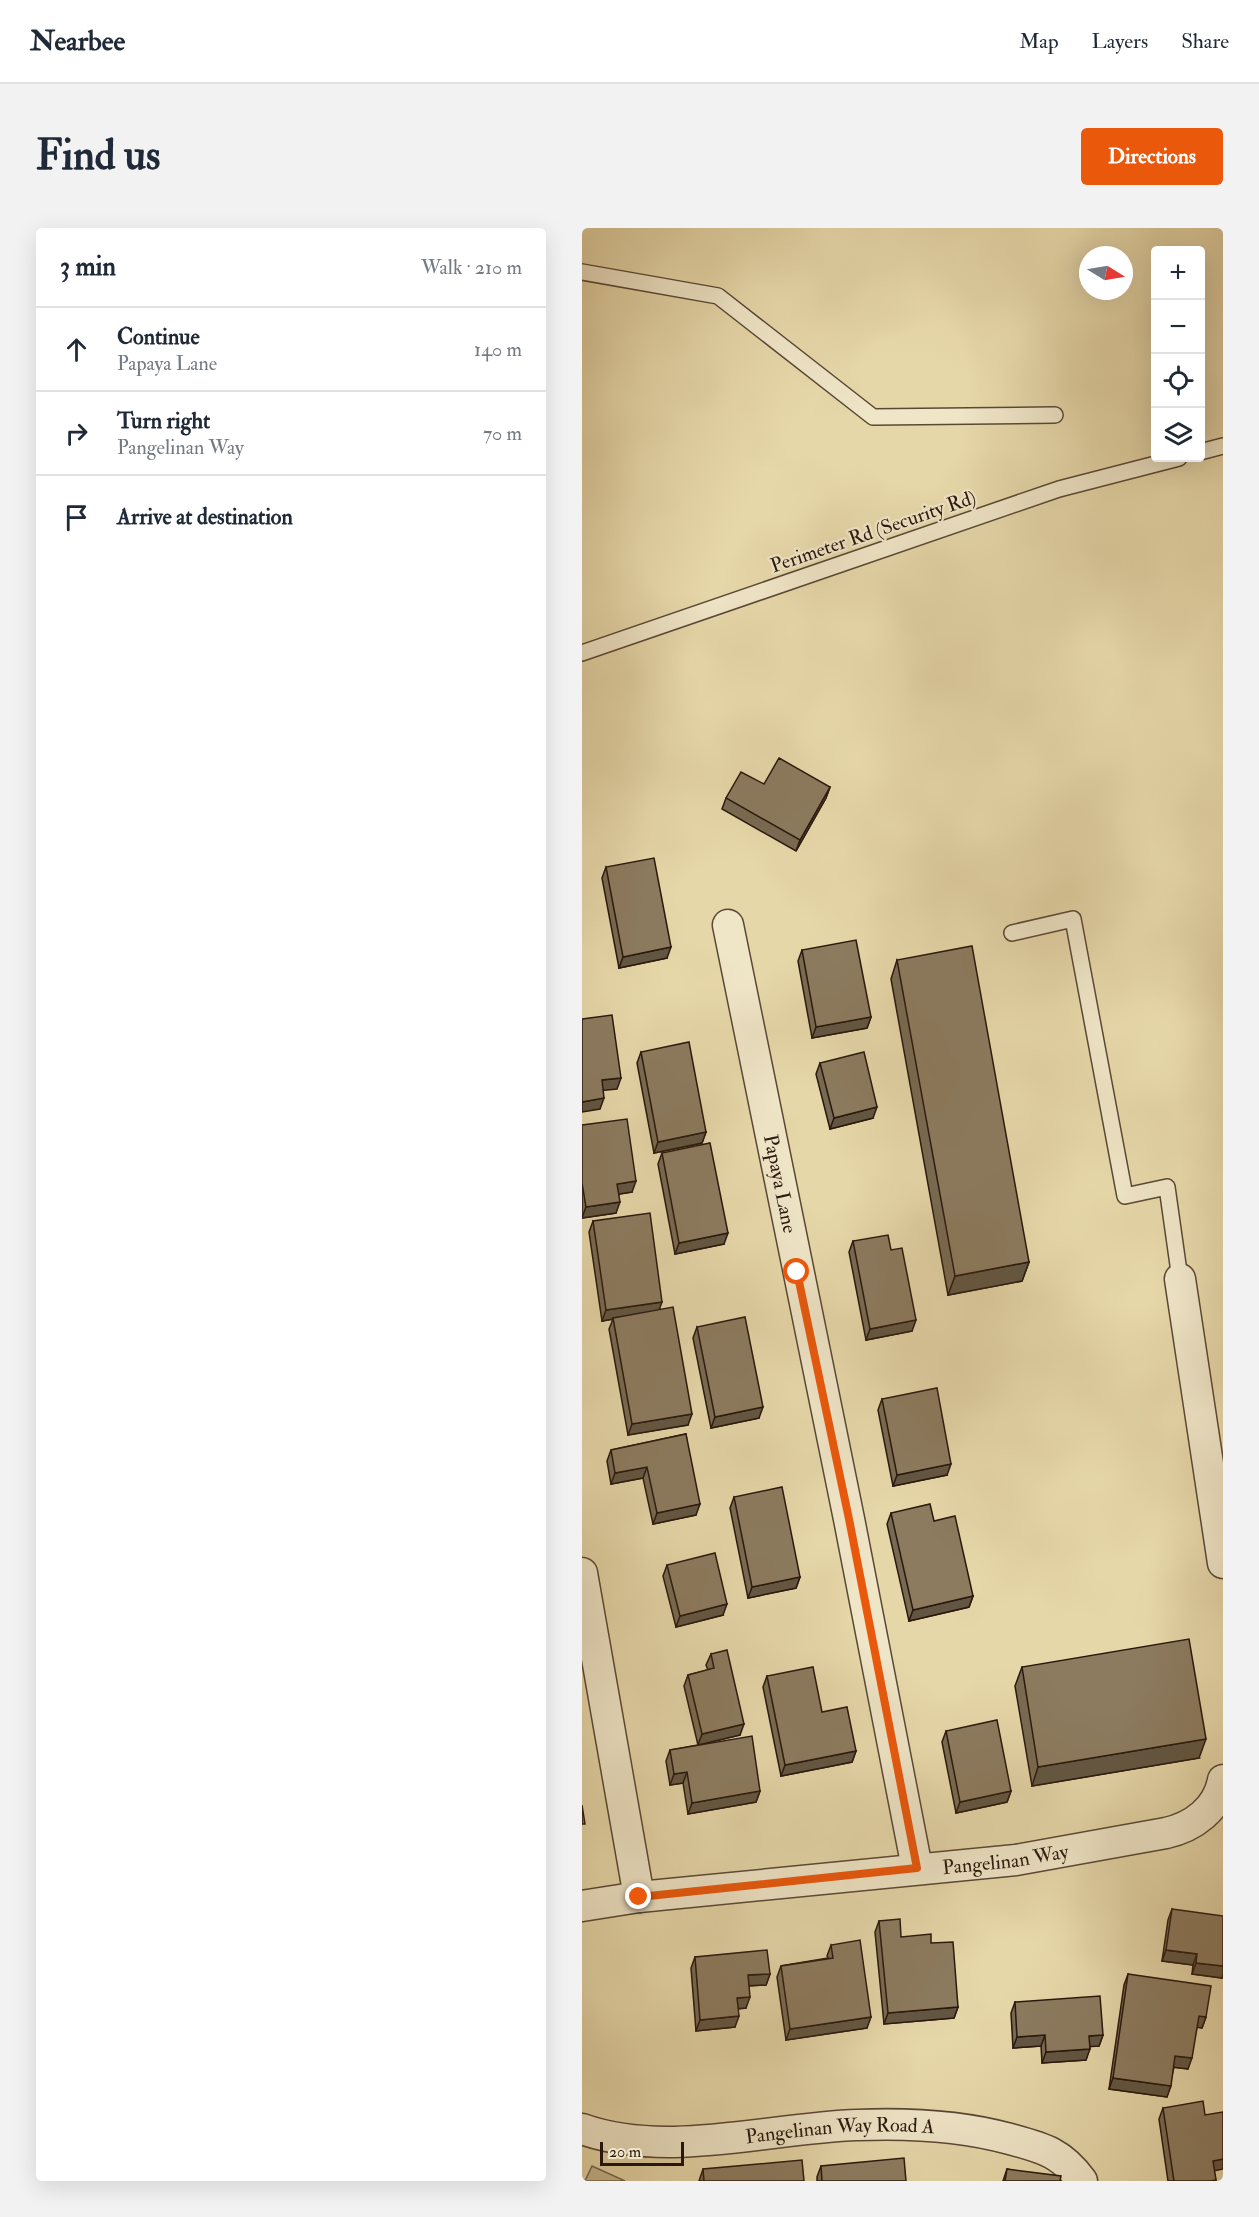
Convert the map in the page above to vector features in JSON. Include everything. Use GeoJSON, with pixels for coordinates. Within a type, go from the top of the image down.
{"type":"FeatureCollection","features":[{"type":"Feature","properties":{"kind":"street","name":"Papaya Lane"},"geometry":{"type":"LineString","coordinates":[[728,925],[852,1530],[917,1868]]}},
{"type":"Feature","properties":{"kind":"street"},"geometry":{"type":"LineString","coordinates":[[1180,1279],[1223,1563]]}},
{"type":"Feature","properties":{"kind":"street"},"geometry":{"type":"LineString","coordinates":[[582,1573],[639,1897]]}},
{"type":"Feature","properties":{"kind":"street","name":"Pangelinan Way"},"geometry":{"type":"LineString","coordinates":[[582,1906],[639,1897],[1016,1860],[1183,1829],[1203,1817],[1222,1788],[1223,1780]]}},
{"type":"Feature","properties":{"kind":"street","name":"Pangelinan Way Road A"},"geometry":{"type":"LineString","coordinates":[[582,2129],[602,2136],[636,2141],[706,2139],[857,2124],[976,2130],[1050,2150],[1071,2166],[1082,2181]]}},
{"type":"Feature","properties":{"kind":"lane"},"geometry":{"type":"LineString","coordinates":[[582,272],[718,296],[873,417],[1055,415]]}},
{"type":"Feature","properties":{"kind":"lane"},"geometry":{"type":"LineString","coordinates":[[1205,451],[1223,446]]}},
{"type":"Feature","properties":{"kind":"lane","name":"Perimeter Rd (Security Rd)"},"geometry":{"type":"LineString","coordinates":[[582,653],[1059,489],[1164,462]]}},
{"type":"Feature","properties":{"kind":"lane"},"geometry":{"type":"LineString","coordinates":[[1012,933],[1073,919],[1125,1196],[1167,1187],[1180,1279]]}},
{"type":"Feature","properties":{"kind":"shaded area"},"geometry":{"type":"Polygon","coordinates":[[[592,2166],[625,2181],[585,2181],[592,2166]]]}},
{"type":"Feature","properties":{"kind":"building"},"geometry":{"type":"Polygon","coordinates":[[[779,758],[830,787],[800,840],[726,798],[741,772],[764,784],[779,758]]]}},
{"type":"Feature","properties":{"kind":"building"},"geometry":{"type":"Polygon","coordinates":[[[654,858],[671,947],[623,957],[606,867],[654,858]]]}},
{"type":"Feature","properties":{"kind":"building"},"geometry":{"type":"Polygon","coordinates":[[[856,940],[871,1017],[816,1027],[802,950],[856,940]]]}},
{"type":"Feature","properties":{"kind":"building"},"geometry":{"type":"Polygon","coordinates":[[[972,946],[1029,1262],[955,1276],[897,960],[972,946]]]}},
{"type":"Feature","properties":{"kind":"building"},"geometry":{"type":"Polygon","coordinates":[[[612,1015],[621,1078],[602,1080],[604,1098],[582,1102],[582,1019],[612,1015]]]}},
{"type":"Feature","properties":{"kind":"building"},"geometry":{"type":"Polygon","coordinates":[[[689,1042],[706,1132],[658,1142],[641,1052],[689,1042]]]}},
{"type":"Feature","properties":{"kind":"building"},"geometry":{"type":"Polygon","coordinates":[[[864,1052],[877,1107],[834,1118],[820,1063],[864,1052]]]}},
{"type":"Feature","properties":{"kind":"building"},"geometry":{"type":"Polygon","coordinates":[[[627,1119],[636,1181],[617,1184],[620,1202],[586,1207],[582,1183],[582,1125],[627,1119]]]}},
{"type":"Feature","properties":{"kind":"building"},"geometry":{"type":"Polygon","coordinates":[[[710,1143],[728,1233],[679,1243],[662,1153],[710,1143]]]}},
{"type":"Feature","properties":{"kind":"building"},"geometry":{"type":"Polygon","coordinates":[[[650,1213],[662,1302],[606,1310],[593,1221],[650,1213]]]}},
{"type":"Feature","properties":{"kind":"building"},"geometry":{"type":"Polygon","coordinates":[[[888,1235],[891,1250],[902,1248],[916,1320],[870,1329],[853,1241],[888,1235]]]}},
{"type":"Feature","properties":{"kind":"building"},"geometry":{"type":"Polygon","coordinates":[[[673,1307],[692,1414],[632,1424],[613,1318],[673,1307]]]}},
{"type":"Feature","properties":{"kind":"building"},"geometry":{"type":"Polygon","coordinates":[[[745,1317],[763,1407],[715,1417],[697,1327],[745,1317]]]}},
{"type":"Feature","properties":{"kind":"building"},"geometry":{"type":"Polygon","coordinates":[[[937,1388],[951,1464],[897,1475],[882,1399],[937,1388]]]}},
{"type":"Feature","properties":{"kind":"building"},"geometry":{"type":"Polygon","coordinates":[[[686,1434],[700,1504],[657,1513],[647,1467],[615,1473],[611,1450],[686,1434]]]}},
{"type":"Feature","properties":{"kind":"building"},"geometry":{"type":"Polygon","coordinates":[[[782,1487],[800,1577],[752,1587],[734,1497],[782,1487]]]}},
{"type":"Feature","properties":{"kind":"building"},"geometry":{"type":"Polygon","coordinates":[[[930,1504],[934,1521],[955,1516],[973,1596],[913,1610],[891,1513],[930,1504]]]}},
{"type":"Feature","properties":{"kind":"building"},"geometry":{"type":"Polygon","coordinates":[[[715,1553],[727,1604],[680,1616],[667,1565],[715,1553]]]}},
{"type":"Feature","properties":{"kind":"building"},"geometry":{"type":"Polygon","coordinates":[[[1189,1639],[1206,1739],[1038,1767],[1022,1667],[1189,1639]]]}},
{"type":"Feature","properties":{"kind":"building"},"geometry":{"type":"Polygon","coordinates":[[[727,1650],[744,1724],[702,1734],[688,1675],[714,1668],[711,1654],[727,1650]]]}},
{"type":"Feature","properties":{"kind":"building"},"geometry":{"type":"Polygon","coordinates":[[[813,1667],[822,1712],[847,1707],[856,1751],[785,1765],[767,1676],[813,1667]]]}},
{"type":"Feature","properties":{"kind":"building"},"geometry":{"type":"Polygon","coordinates":[[[997,1720],[1011,1791],[960,1802],[946,1731],[997,1720]]]}},
{"type":"Feature","properties":{"kind":"building"},"geometry":{"type":"Polygon","coordinates":[[[752,1736],[760,1791],[692,1803],[687,1772],[674,1774],[670,1750],[752,1736]]]}},
{"type":"Feature","properties":{"kind":"building"},"geometry":{"type":"Polygon","coordinates":[[[582,1805],[585,1824],[582,1824],[582,1805]]]}},
{"type":"Feature","properties":{"kind":"building"},"geometry":{"type":"Polygon","coordinates":[[[1172,1909],[1223,1916],[1223,1966],[1196,1963],[1197,1954],[1166,1950],[1172,1909]]]}},
{"type":"Feature","properties":{"kind":"building"},"geometry":{"type":"Polygon","coordinates":[[[900,1919],[901,1937],[931,1934],[931,1943],[953,1942],[958,2007],[888,2013],[879,1921],[900,1919]]]}},
{"type":"Feature","properties":{"kind":"building"},"geometry":{"type":"Polygon","coordinates":[[[860,1940],[871,2017],[790,2029],[781,1966],[833,1958],[831,1945],[860,1940]]]}},
{"type":"Feature","properties":{"kind":"building"},"geometry":{"type":"Polygon","coordinates":[[[767,1950],[770,1974],[748,1975],[750,1997],[737,1998],[739,2016],[700,2020],[695,1957],[767,1950]]]}},
{"type":"Feature","properties":{"kind":"building"},"geometry":{"type":"Polygon","coordinates":[[[1128,1974],[1211,1986],[1206,2017],[1199,2016],[1192,2058],[1175,2056],[1171,2086],[1113,2078],[1128,1974]]]}},
{"type":"Feature","properties":{"kind":"building"},"geometry":{"type":"Polygon","coordinates":[[[1100,1996],[1103,2035],[1089,2036],[1090,2049],[1046,2052],[1045,2035],[1017,2037],[1015,2002],[1100,1996]]]}},
{"type":"Feature","properties":{"kind":"building"},"geometry":{"type":"Polygon","coordinates":[[[1203,2101],[1205,2115],[1223,2112],[1223,2159],[1213,2161],[1216,2180],[1174,2181],[1163,2108],[1203,2101]]]}},
{"type":"Feature","properties":{"kind":"building"},"geometry":{"type":"Polygon","coordinates":[[[904,2158],[906,2181],[822,2181],[821,2166],[904,2158]]]}},
{"type":"Feature","properties":{"kind":"building"},"geometry":{"type":"Polygon","coordinates":[[[802,2160],[804,2181],[704,2181],[703,2169],[802,2160]]]}},
{"type":"Feature","properties":{"kind":"building"},"geometry":{"type":"Polygon","coordinates":[[[1007,2169],[1061,2176],[1060,2181],[1005,2181],[1007,2169]]]}},
{"type":"Feature","properties":{"kind":"route"},"geometry":{"type":"LineString","coordinates":[[639,1897],[917,1868],[849,1519],[797,1272]]}}]}
